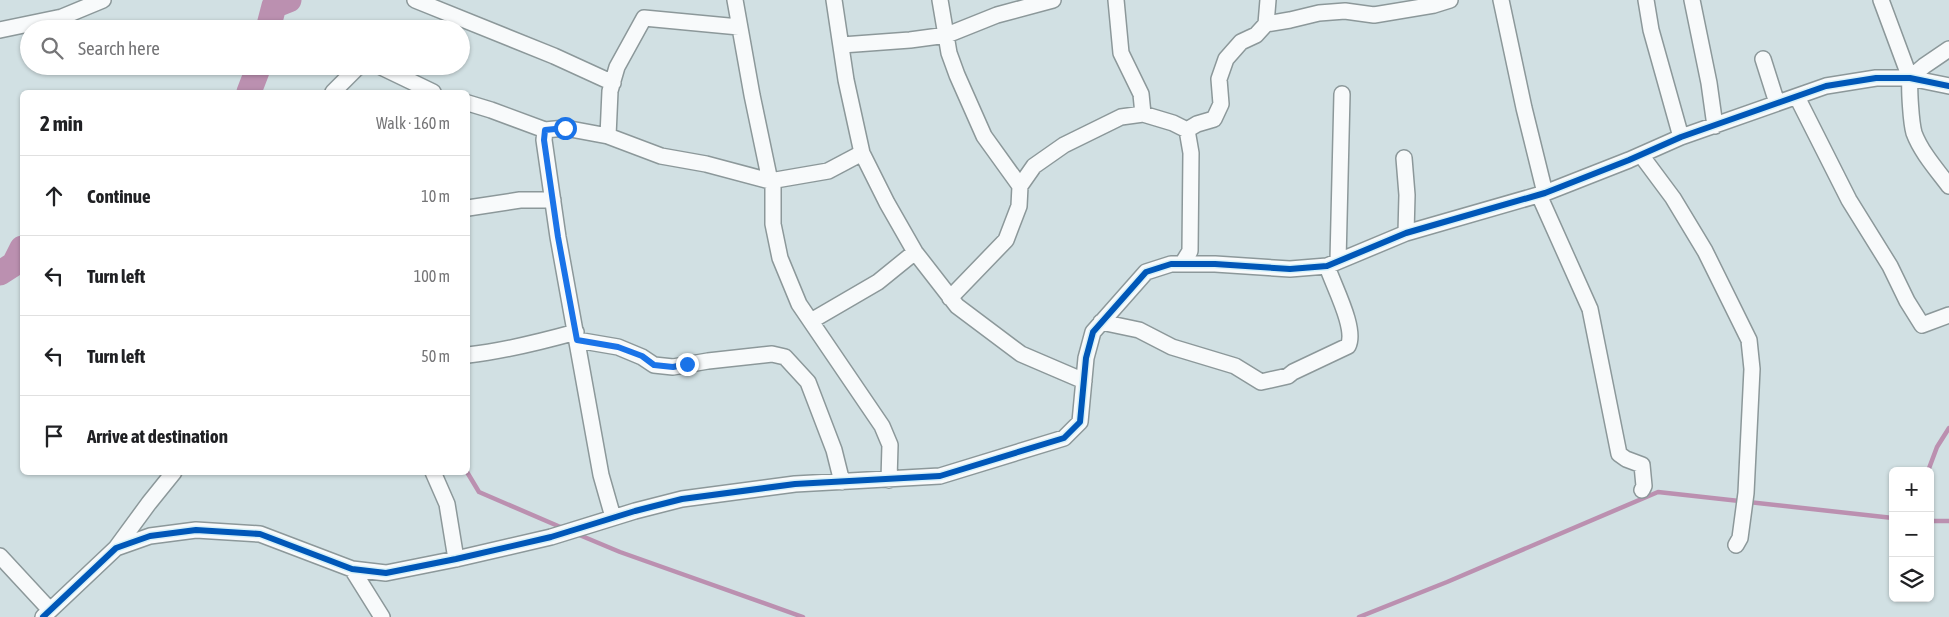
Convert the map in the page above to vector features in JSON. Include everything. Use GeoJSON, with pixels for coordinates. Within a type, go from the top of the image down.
{"type":"FeatureCollection","features":[{"type":"Feature","properties":{"kind":"street"},"geometry":{"type":"LineString","coordinates":[[48,20],[62,17],[103,0]]}},
{"type":"Feature","properties":{"kind":"street"},"geometry":{"type":"LineString","coordinates":[[415,0],[465,20]]}},
{"type":"Feature","properties":{"kind":"street"},"geometry":{"type":"LineString","coordinates":[[735,0],[770,181],[773,186],[773,224],[780,258],[799,304],[882,426],[890,446],[889,480]]}},
{"type":"Feature","properties":{"kind":"street"},"geometry":{"type":"LineString","coordinates":[[834,0],[846,80],[862,153],[914,252],[957,306],[1021,354],[1084,381]]}},
{"type":"Feature","properties":{"kind":"street"},"geometry":{"type":"LineString","coordinates":[[940,0],[949,53],[957,76],[984,136],[1020,186]]}},
{"type":"Feature","properties":{"kind":"street"},"geometry":{"type":"LineString","coordinates":[[842,45],[910,40],[946,34],[996,14],[1053,0]]}},
{"type":"Feature","properties":{"kind":"street"},"geometry":{"type":"LineString","coordinates":[[1116,0],[1122,53],[1142,94],[1143,114]]}},
{"type":"Feature","properties":{"kind":"street"},"geometry":{"type":"LineString","coordinates":[[1187,130],[1197,124],[1214,119],[1221,104],[1219,79],[1226,59],[1241,42],[1256,36],[1266,24],[1268,0]]}},
{"type":"Feature","properties":{"kind":"street"},"geometry":{"type":"LineString","coordinates":[[1266,24],[1319,13],[1345,11],[1374,15],[1434,5],[1450,0]]}},
{"type":"Feature","properties":{"kind":"street"},"geometry":{"type":"LineString","coordinates":[[1501,0],[1542,194],[1590,309],[1619,454],[1642,465],[1644,486],[1642,490]]}},
{"type":"Feature","properties":{"kind":"street"},"geometry":{"type":"LineString","coordinates":[[1646,0],[1651,30],[1681,137]]}},
{"type":"Feature","properties":{"kind":"street"},"geometry":{"type":"LineString","coordinates":[[1692,0],[1709,83],[1714,126]]}},
{"type":"Feature","properties":{"kind":"street"},"geometry":{"type":"LineString","coordinates":[[1881,0],[1910,78],[1909,86],[1914,132],[1930,162],[1949,186]]}},
{"type":"Feature","properties":{"kind":"street"},"geometry":{"type":"LineString","coordinates":[[608,136],[612,83],[617,68],[644,18],[739,28]]}},
{"type":"Feature","properties":{"kind":"street"},"geometry":{"type":"LineString","coordinates":[[470,22],[554,56],[612,83]]}},
{"type":"Feature","properties":{"kind":"street"},"geometry":{"type":"LineString","coordinates":[[0,30],[20,26]]}},
{"type":"Feature","properties":{"kind":"street"},"geometry":{"type":"LineString","coordinates":[[1910,78],[1949,49]]}},
{"type":"Feature","properties":{"kind":"street"},"geometry":{"type":"LineString","coordinates":[[1763,60],[1777,104]]}},
{"type":"Feature","properties":{"kind":"street"},"geometry":{"type":"LineString","coordinates":[[335,90],[350,75]]}},
{"type":"Feature","properties":{"kind":"street"},"geometry":{"type":"LineString","coordinates":[[398,75],[429,90]]}},
{"type":"Feature","properties":{"kind":"street"},"geometry":{"type":"LineString","coordinates":[[116,548],[150,536],[196,530],[260,534],[352,569],[386,572],[550,538],[682,499],[794,484],[940,476],[1064,438],[1080,422],[1086,358],[1093,332],[1146,272],[1171,264],[1215,264],[1290,269],[1332,264],[1406,233],[1542,194],[1681,137],[1826,86],[1876,78],[1910,78],[1949,86]]}},
{"type":"Feature","properties":{"kind":"street"},"geometry":{"type":"LineString","coordinates":[[1101,322],[1139,330],[1172,347],[1235,366],[1260,382],[1288,376],[1348,346],[1350,330],[1332,264],[1342,94]]}},
{"type":"Feature","properties":{"kind":"street"},"geometry":{"type":"LineString","coordinates":[[1797,97],[1849,200],[1890,266],[1907,301],[1922,325],[1949,315]]}},
{"type":"Feature","properties":{"kind":"street"},"geometry":{"type":"LineString","coordinates":[[470,104],[545,130],[565,128],[608,136],[661,156],[706,164],[770,181],[828,171],[862,153]]}},
{"type":"Feature","properties":{"kind":"street"},"geometry":{"type":"LineString","coordinates":[[950,298],[1006,240],[1019,206],[1020,186],[1034,166],[1064,145],[1120,117],[1143,114],[1173,123],[1187,130]]}},
{"type":"Feature","properties":{"kind":"street"},"geometry":{"type":"LineString","coordinates":[[545,130],[544,140],[553,200],[601,475],[614,518]]}},
{"type":"Feature","properties":{"kind":"street"},"geometry":{"type":"LineString","coordinates":[[1182,264],[1190,251],[1192,153],[1187,130]]}},
{"type":"Feature","properties":{"kind":"street"},"geometry":{"type":"LineString","coordinates":[[1641,155],[1673,198],[1705,251],[1749,340],[1752,369],[1746,484],[1740,538],[1736,545]]}},
{"type":"Feature","properties":{"kind":"street"},"geometry":{"type":"LineString","coordinates":[[1404,158],[1407,195],[1406,233]]}},
{"type":"Feature","properties":{"kind":"street"},"geometry":{"type":"LineString","coordinates":[[470,208],[520,200],[553,200]]}},
{"type":"Feature","properties":{"kind":"street"},"geometry":{"type":"LineString","coordinates":[[810,321],[878,282],[914,252]]}},
{"type":"Feature","properties":{"kind":"street"},"geometry":{"type":"LineString","coordinates":[[470,355],[577,336],[618,347],[642,356],[654,365],[673,367],[772,354],[785,357],[808,382],[834,450],[842,482]]}},
{"type":"Feature","properties":{"kind":"street"},"geometry":{"type":"LineString","coordinates":[[0,556],[46,614],[116,548],[172,475]]}},
{"type":"Feature","properties":{"kind":"street"},"geometry":{"type":"LineString","coordinates":[[434,475],[447,504],[456,559]]}},
{"type":"Feature","properties":{"kind":"street"},"geometry":{"type":"LineString","coordinates":[[352,569],[382,617]]}},
{"type":"Feature","properties":{"kind":"waterway"},"geometry":{"type":"LineString","coordinates":[[270,20],[274,6],[289,0]]}},
{"type":"Feature","properties":{"kind":"waterway"},"geometry":{"type":"LineString","coordinates":[[250,90],[256,75]]}},
{"type":"Feature","properties":{"kind":"waterway"},"geometry":{"type":"LineString","coordinates":[[0,273],[14,264],[20,252]]}},
{"type":"Feature","properties":{"kind":"waterway"},"geometry":{"type":"LineString","coordinates":[[1930,467],[1937,447],[1949,428]]}},
{"type":"Feature","properties":{"kind":"waterway"},"geometry":{"type":"LineString","coordinates":[[469,475],[479,492],[565,529]]}},
{"type":"Feature","properties":{"kind":"waterway"},"geometry":{"type":"LineString","coordinates":[[1359,617],[1447,582],[1658,492],[1889,518]]}},
{"type":"Feature","properties":{"kind":"waterway"},"geometry":{"type":"LineString","coordinates":[[1934,521],[1949,521]]}},
{"type":"Feature","properties":{"kind":"waterway"},"geometry":{"type":"LineString","coordinates":[[577,534],[620,552],[803,617]]}},
{"type":"Feature","properties":{"kind":"cycle path"},"geometry":{"type":"LineString","coordinates":[[43,617],[116,548],[150,536],[196,530],[260,534],[352,569],[386,573],[551,537],[635,511],[682,499],[795,484],[940,476],[1064,438],[1080,422],[1086,358],[1093,332],[1146,272],[1171,264],[1215,264],[1290,269],[1327,266],[1406,233],[1545,193],[1681,137],[1826,86],[1876,78],[1910,78],[1949,86]]}},
{"type":"Feature","properties":{"kind":"route"},"geometry":{"type":"LineString","coordinates":[[565,128],[545,130],[544,140],[558,237],[569,288],[577,340],[618,347],[642,356],[654,365],[673,367],[687,364]]}}]}
